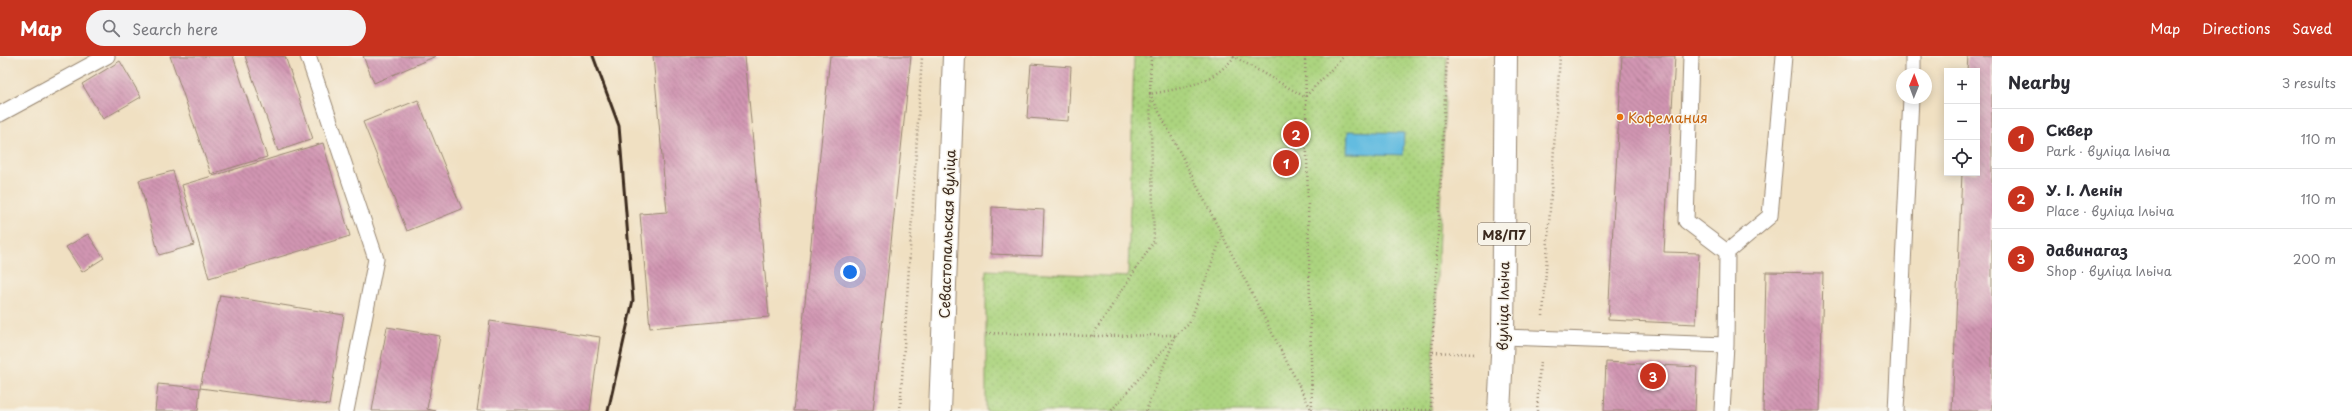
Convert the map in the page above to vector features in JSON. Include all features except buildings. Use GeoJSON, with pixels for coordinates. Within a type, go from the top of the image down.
{"type":"FeatureCollection","features":[{"type":"Feature","properties":{"kind":"main road","name":"Севастопальская вуліца"},"geometry":{"type":"LineString","coordinates":[[940,411],[954,56]]}},
{"type":"Feature","properties":{"kind":"main road","name":"вуліца Ільіча"},"geometry":{"type":"LineString","coordinates":[[1499,411],[1503,337],[1506,56]]}},
{"type":"Feature","properties":{"kind":"lane"},"geometry":{"type":"LineString","coordinates":[[0,114],[107,56]]}},
{"type":"Feature","properties":{"kind":"lane"},"geometry":{"type":"LineString","coordinates":[[308,56],[376,259],[346,411]]}},
{"type":"Feature","properties":{"kind":"lane"},"geometry":{"type":"LineString","coordinates":[[1691,56],[1686,220],[1727,252]]}},
{"type":"Feature","properties":{"kind":"lane"},"geometry":{"type":"LineString","coordinates":[[1722,411],[1726,345],[1727,252],[1770,216],[1784,56]]}},
{"type":"Feature","properties":{"kind":"lane"},"geometry":{"type":"LineString","coordinates":[[1912,68],[1913,56]]}},
{"type":"Feature","properties":{"kind":"lane"},"geometry":{"type":"LineString","coordinates":[[1896,411],[1911,104]]}},
{"type":"Feature","properties":{"kind":"lane"},"geometry":{"type":"LineString","coordinates":[[1503,337],[1726,345]]}},
{"type":"Feature","properties":{"kind":"path"},"geometry":{"type":"LineString","coordinates":[[900,411],[922,56]]}},
{"type":"Feature","properties":{"kind":"path"},"geometry":{"type":"LineString","coordinates":[[1092,336],[1154,241],[1150,94],[1151,56]]}},
{"type":"Feature","properties":{"kind":"path"},"geometry":{"type":"LineString","coordinates":[[1150,94],[1203,81],[1223,71],[1234,56],[1305,97]]}},
{"type":"Feature","properties":{"kind":"path"},"geometry":{"type":"LineString","coordinates":[[1305,56],[1312,411]]}},
{"type":"Feature","properties":{"kind":"path"},"geometry":{"type":"LineString","coordinates":[[1305,97],[1344,56]]}},
{"type":"Feature","properties":{"kind":"path"},"geometry":{"type":"LineString","coordinates":[[1432,352],[1447,56]]}},
{"type":"Feature","properties":{"kind":"path"},"geometry":{"type":"LineString","coordinates":[[1542,338],[1560,56]]}},
{"type":"Feature","properties":{"kind":"path"},"geometry":{"type":"LineString","coordinates":[[1150,94],[1312,411]]}},
{"type":"Feature","properties":{"kind":"path"},"geometry":{"type":"LineString","coordinates":[[1111,411],[1176,335],[1189,324],[1222,236]]}},
{"type":"Feature","properties":{"kind":"path"},"geometry":{"type":"LineString","coordinates":[[986,333],[1092,336],[1176,335]]}},
{"type":"Feature","properties":{"kind":"path"},"geometry":{"type":"LineString","coordinates":[[1146,411],[1176,335]]}},
{"type":"Feature","properties":{"kind":"path"},"geometry":{"type":"LineString","coordinates":[[1346,411],[1431,410]]}},
{"type":"Feature","properties":{"kind":"green space"},"geometry":{"type":"Polygon","coordinates":[[[1134,56],[1447,56],[1431,411],[986,411],[986,270],[1128,277],[1134,56]]]}},
{"type":"Feature","properties":{"kind":"water"},"geometry":{"type":"Polygon","coordinates":[[[1348,131],[1404,133],[1403,155],[1347,153],[1348,131]]]}},
{"type":"Feature","properties":{"kind":"railway"},"geometry":{"type":"LineString","coordinates":[[593,56],[619,126],[633,300],[608,411]]}},
{"type":"Feature","properties":{"kind":"place","name":"Кофемания"},"geometry":{"type":"Point","coordinates":[1620,117]}},
{"type":"Feature","properties":{"kind":"place","name":"У. І. Ленін"},"geometry":{"type":"Point","coordinates":[1296,134]}},
{"type":"Feature","properties":{"kind":"place","name":"Сквер"},"geometry":{"type":"Point","coordinates":[1286,163]}},
{"type":"Feature","properties":{"kind":"place","name":"давинагаз"},"geometry":{"type":"Point","coordinates":[1653,376]}}]}
